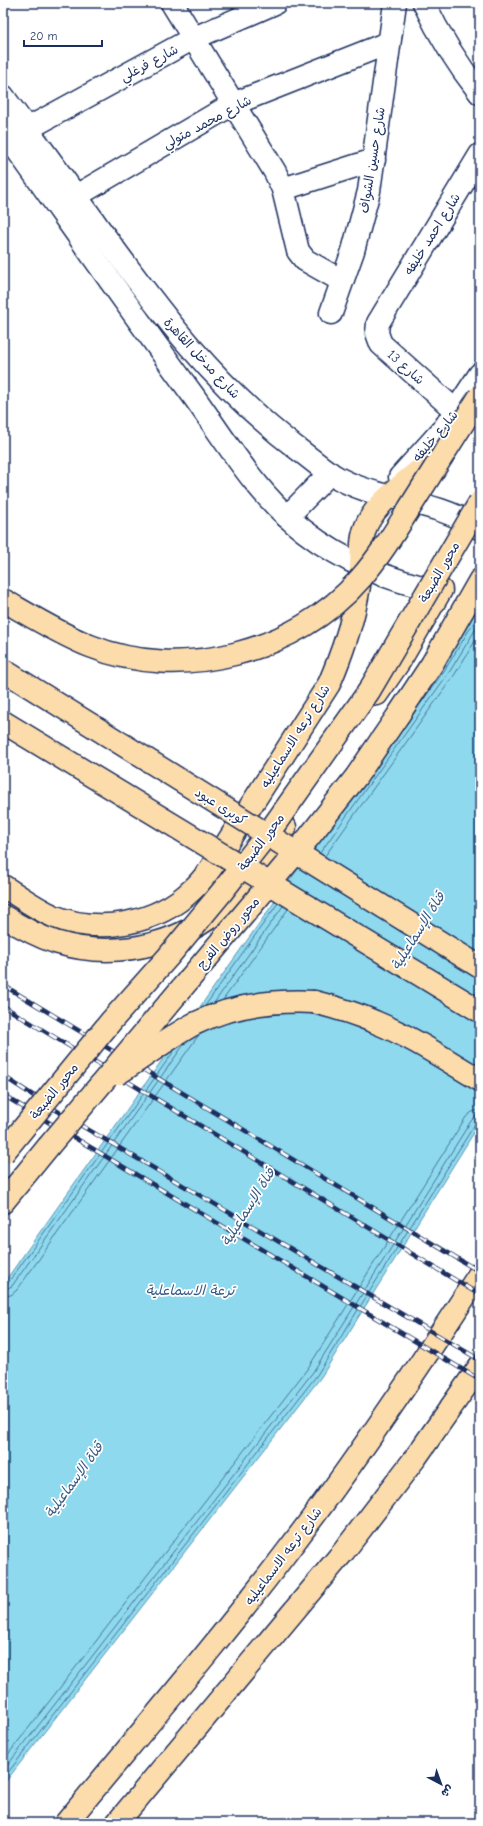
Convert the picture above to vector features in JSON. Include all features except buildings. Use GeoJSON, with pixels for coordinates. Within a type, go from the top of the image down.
{"type":"FeatureCollection","features":[{"type":"Feature","properties":{"kind":"main road"},"geometry":{"type":"LineString","coordinates":[[3,600],[58,631],[90,646],[122,656],[147,660],[186,661],[219,658],[251,650],[281,638],[310,622],[336,603],[360,580],[380,555],[480,396]]}},
{"type":"Feature","properties":{"kind":"main road","name":"شارع ترعه الاسماعيليه"},"geometry":{"type":"LineString","coordinates":[[3,886],[54,916],[77,922],[102,925],[127,923],[150,916],[173,905],[192,890],[209,871],[329,684],[341,656],[350,627],[361,567],[360,551],[363,534],[370,518],[380,504],[447,448],[463,431],[480,408]]}},
{"type":"Feature","properties":{"kind":"main road","name":"محور الضبعة"},"geometry":{"type":"LineString","coordinates":[[3,1153],[112,1020],[168,958],[221,893],[317,766],[369,691],[480,502]]}},
{"type":"Feature","properties":{"kind":"main road"},"geometry":{"type":"LineString","coordinates":[[3,916],[24,928],[55,942],[87,949],[120,950],[153,945],[184,933],[213,916],[237,893],[266,854],[399,662],[478,523]]}},
{"type":"Feature","properties":{"kind":"main road","name":"محور روض الفرج"},"geometry":{"type":"LineString","coordinates":[[3,1202],[96,1088],[309,837],[356,777],[432,664],[480,580]]}},
{"type":"Feature","properties":{"kind":"main road","name":"كوبرى عبود"},"geometry":{"type":"LineString","coordinates":[[3,670],[480,967]]}},
{"type":"Feature","properties":{"kind":"main road"},"geometry":{"type":"LineString","coordinates":[[3,722],[480,1011]]}},
{"type":"Feature","properties":{"kind":"main road"},"geometry":{"type":"LineString","coordinates":[[96,1088],[194,1024],[216,1014],[240,1007],[289,1000],[314,1002],[345,1010],[375,1022],[404,1036],[480,1080]]}},
{"type":"Feature","properties":{"kind":"main road","name":"شارع ترعه الاسماعيليه"},"geometry":{"type":"LineString","coordinates":[[66,1823],[237,1616],[290,1549],[382,1422],[480,1273]]}},
{"type":"Feature","properties":{"kind":"main road"},"geometry":{"type":"LineString","coordinates":[[117,1823],[344,1551],[416,1457],[480,1366]]}},
{"type":"Feature","properties":{"kind":"street"},"geometry":{"type":"LineString","coordinates":[[172,3],[192,39],[275,172],[283,189],[298,251],[305,260],[342,281]]}},
{"type":"Feature","properties":{"kind":"street","name":"شارع فرغلي"},"geometry":{"type":"LineString","coordinates":[[27,129],[192,39],[275,3]]}},
{"type":"Feature","properties":{"kind":"street","name":"شارع حسين الشواف"},"geometry":{"type":"LineString","coordinates":[[330,313],[362,221],[374,160],[388,43],[395,3]]}},
{"type":"Feature","properties":{"kind":"street"},"geometry":{"type":"LineString","coordinates":[[424,3],[436,28],[468,78],[480,93]]}},
{"type":"Feature","properties":{"kind":"street","name":"شارع محمد متولي"},"geometry":{"type":"LineString","coordinates":[[76,196],[233,104],[388,43]]}},
{"type":"Feature","properties":{"kind":"street","name":"شارع مدخل القاهرة"},"geometry":{"type":"LineString","coordinates":[[3,96],[151,301],[205,364],[263,421],[330,473],[360,489],[442,510],[466,520],[478,523]]}},
{"type":"Feature","properties":{"kind":"street","name":"شارع مدخل القاهرة"},"geometry":{"type":"LineString","coordinates":[[3,130],[244,466],[260,487],[287,517],[321,544],[361,567],[400,582],[440,591]]}},
{"type":"Feature","properties":{"kind":"street","name":"شارع احمد خليفه"},"geometry":{"type":"LineString","coordinates":[[383,313],[480,155]]}},
{"type":"Feature","properties":{"kind":"street"},"geometry":{"type":"LineString","coordinates":[[283,189],[374,160]]}},
{"type":"Feature","properties":{"kind":"street","name":"شارع 13"},"geometry":{"type":"LineString","coordinates":[[383,313],[378,323],[377,333],[380,344],[457,412]]}},
{"type":"Feature","properties":{"kind":"street","name":"شارع خليفه"},"geometry":{"type":"LineString","coordinates":[[390,497],[401,474],[434,442],[457,412],[480,374]]}},
{"type":"Feature","properties":{"kind":"street"},"geometry":{"type":"LineString","coordinates":[[287,517],[330,473]]}},
{"type":"Feature","properties":{"kind":"water","name":"ترعة الاسماعلية"},"geometry":{"type":"Polygon","coordinates":[[[480,605],[480,1123],[321,1377],[3,1785],[3,1284],[442,666],[480,605]]]}},
{"type":"Feature","properties":{"kind":"railway"},"geometry":{"type":"LineString","coordinates":[[3,985],[480,1272]]}},
{"type":"Feature","properties":{"kind":"railway"},"geometry":{"type":"LineString","coordinates":[[3,1006],[480,1295]]}},
{"type":"Feature","properties":{"kind":"railway"},"geometry":{"type":"LineString","coordinates":[[3,1076],[65,1116],[480,1360]]}},
{"type":"Feature","properties":{"kind":"railway"},"geometry":{"type":"LineString","coordinates":[[3,1095],[480,1380]]}},
{"type":"Feature","properties":{"kind":"water label","name":"قناة الإسماعيلية"},"geometry":{"type":"Point","coordinates":[418,931]}},
{"type":"Feature","properties":{"kind":"water label","name":"قناة الإسماعيلية"},"geometry":{"type":"Point","coordinates":[248,1207]}},
{"type":"Feature","properties":{"kind":"water label","name":"قناة الإسماعيلية"},"geometry":{"type":"Point","coordinates":[74,1480]}}]}
